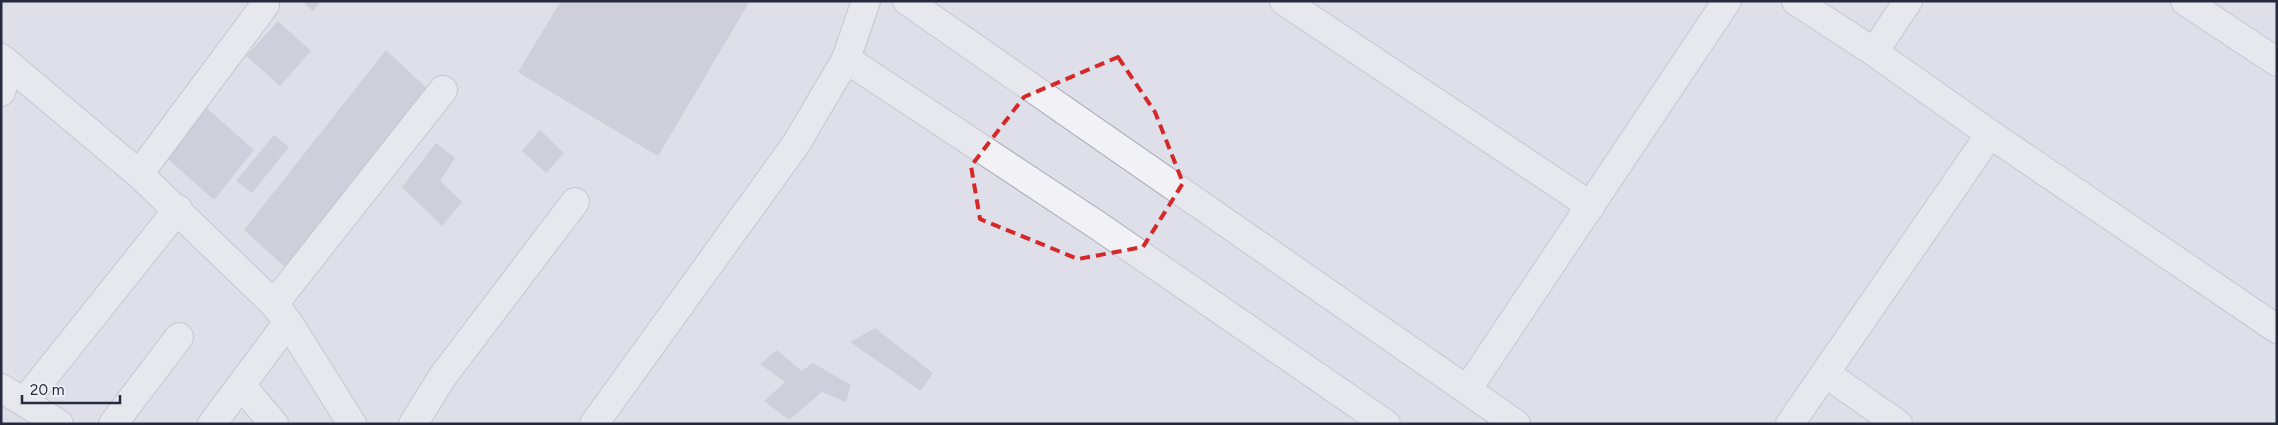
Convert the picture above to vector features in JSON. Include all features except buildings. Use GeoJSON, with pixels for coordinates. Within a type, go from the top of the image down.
{"type":"FeatureCollection","features":[{"type":"Feature","properties":{"kind":"street"},"geometry":{"type":"LineString","coordinates":[[594,424],[796,144],[846,59],[866,1]]}},
{"type":"Feature","properties":{"kind":"street"},"geometry":{"type":"LineString","coordinates":[[907,1],[1516,424]]}},
{"type":"Feature","properties":{"kind":"street"},"geometry":{"type":"LineString","coordinates":[[1284,1],[1591,206]]}},
{"type":"Feature","properties":{"kind":"street"},"geometry":{"type":"LineString","coordinates":[[1467,390],[1727,1]]}},
{"type":"Feature","properties":{"kind":"street"},"geometry":{"type":"LineString","coordinates":[[1796,1],[1874,52],[1990,134],[2277,329]]}},
{"type":"Feature","properties":{"kind":"street"},"geometry":{"type":"LineString","coordinates":[[1874,52],[1908,1]]}},
{"type":"Feature","properties":{"kind":"street"},"geometry":{"type":"LineString","coordinates":[[2185,1],[2277,62]]}},
{"type":"Feature","properties":{"kind":"street"},"geometry":{"type":"LineString","coordinates":[[139,174],[266,5]]}},
{"type":"Feature","properties":{"kind":"street"},"geometry":{"type":"LineString","coordinates":[[846,59],[1097,225],[1386,424]]}},
{"type":"Feature","properties":{"kind":"street"},"geometry":{"type":"LineString","coordinates":[[6,62],[178,209],[281,313],[352,424]]}},
{"type":"Feature","properties":{"kind":"street"},"geometry":{"type":"LineString","coordinates":[[1,92],[6,62]]}},
{"type":"Feature","properties":{"kind":"street"},"geometry":{"type":"LineString","coordinates":[[212,424],[241,385],[281,313],[444,90]]}},
{"type":"Feature","properties":{"kind":"street"},"geometry":{"type":"LineString","coordinates":[[1790,424],[1990,134]]}},
{"type":"Feature","properties":{"kind":"street"},"geometry":{"type":"LineString","coordinates":[[412,424],[443,376],[575,202]]}},
{"type":"Feature","properties":{"kind":"street"},"geometry":{"type":"LineString","coordinates":[[58,424],[12,395],[178,209]]}},
{"type":"Feature","properties":{"kind":"street"},"geometry":{"type":"LineString","coordinates":[[113,424],[179,337]]}},
{"type":"Feature","properties":{"kind":"street"},"geometry":{"type":"LineString","coordinates":[[1825,373],[1898,424]]}},
{"type":"Feature","properties":{"kind":"street"},"geometry":{"type":"LineString","coordinates":[[241,385],[274,424]]}},
{"type":"Feature","properties":{"kind":"highlighted area"},"geometry":{"type":"Polygon","coordinates":[[[1118,57],[1155,112],[1183,183],[1143,247],[1078,259],[980,219],[971,166],[1024,97],[1118,57]]]}}]}
